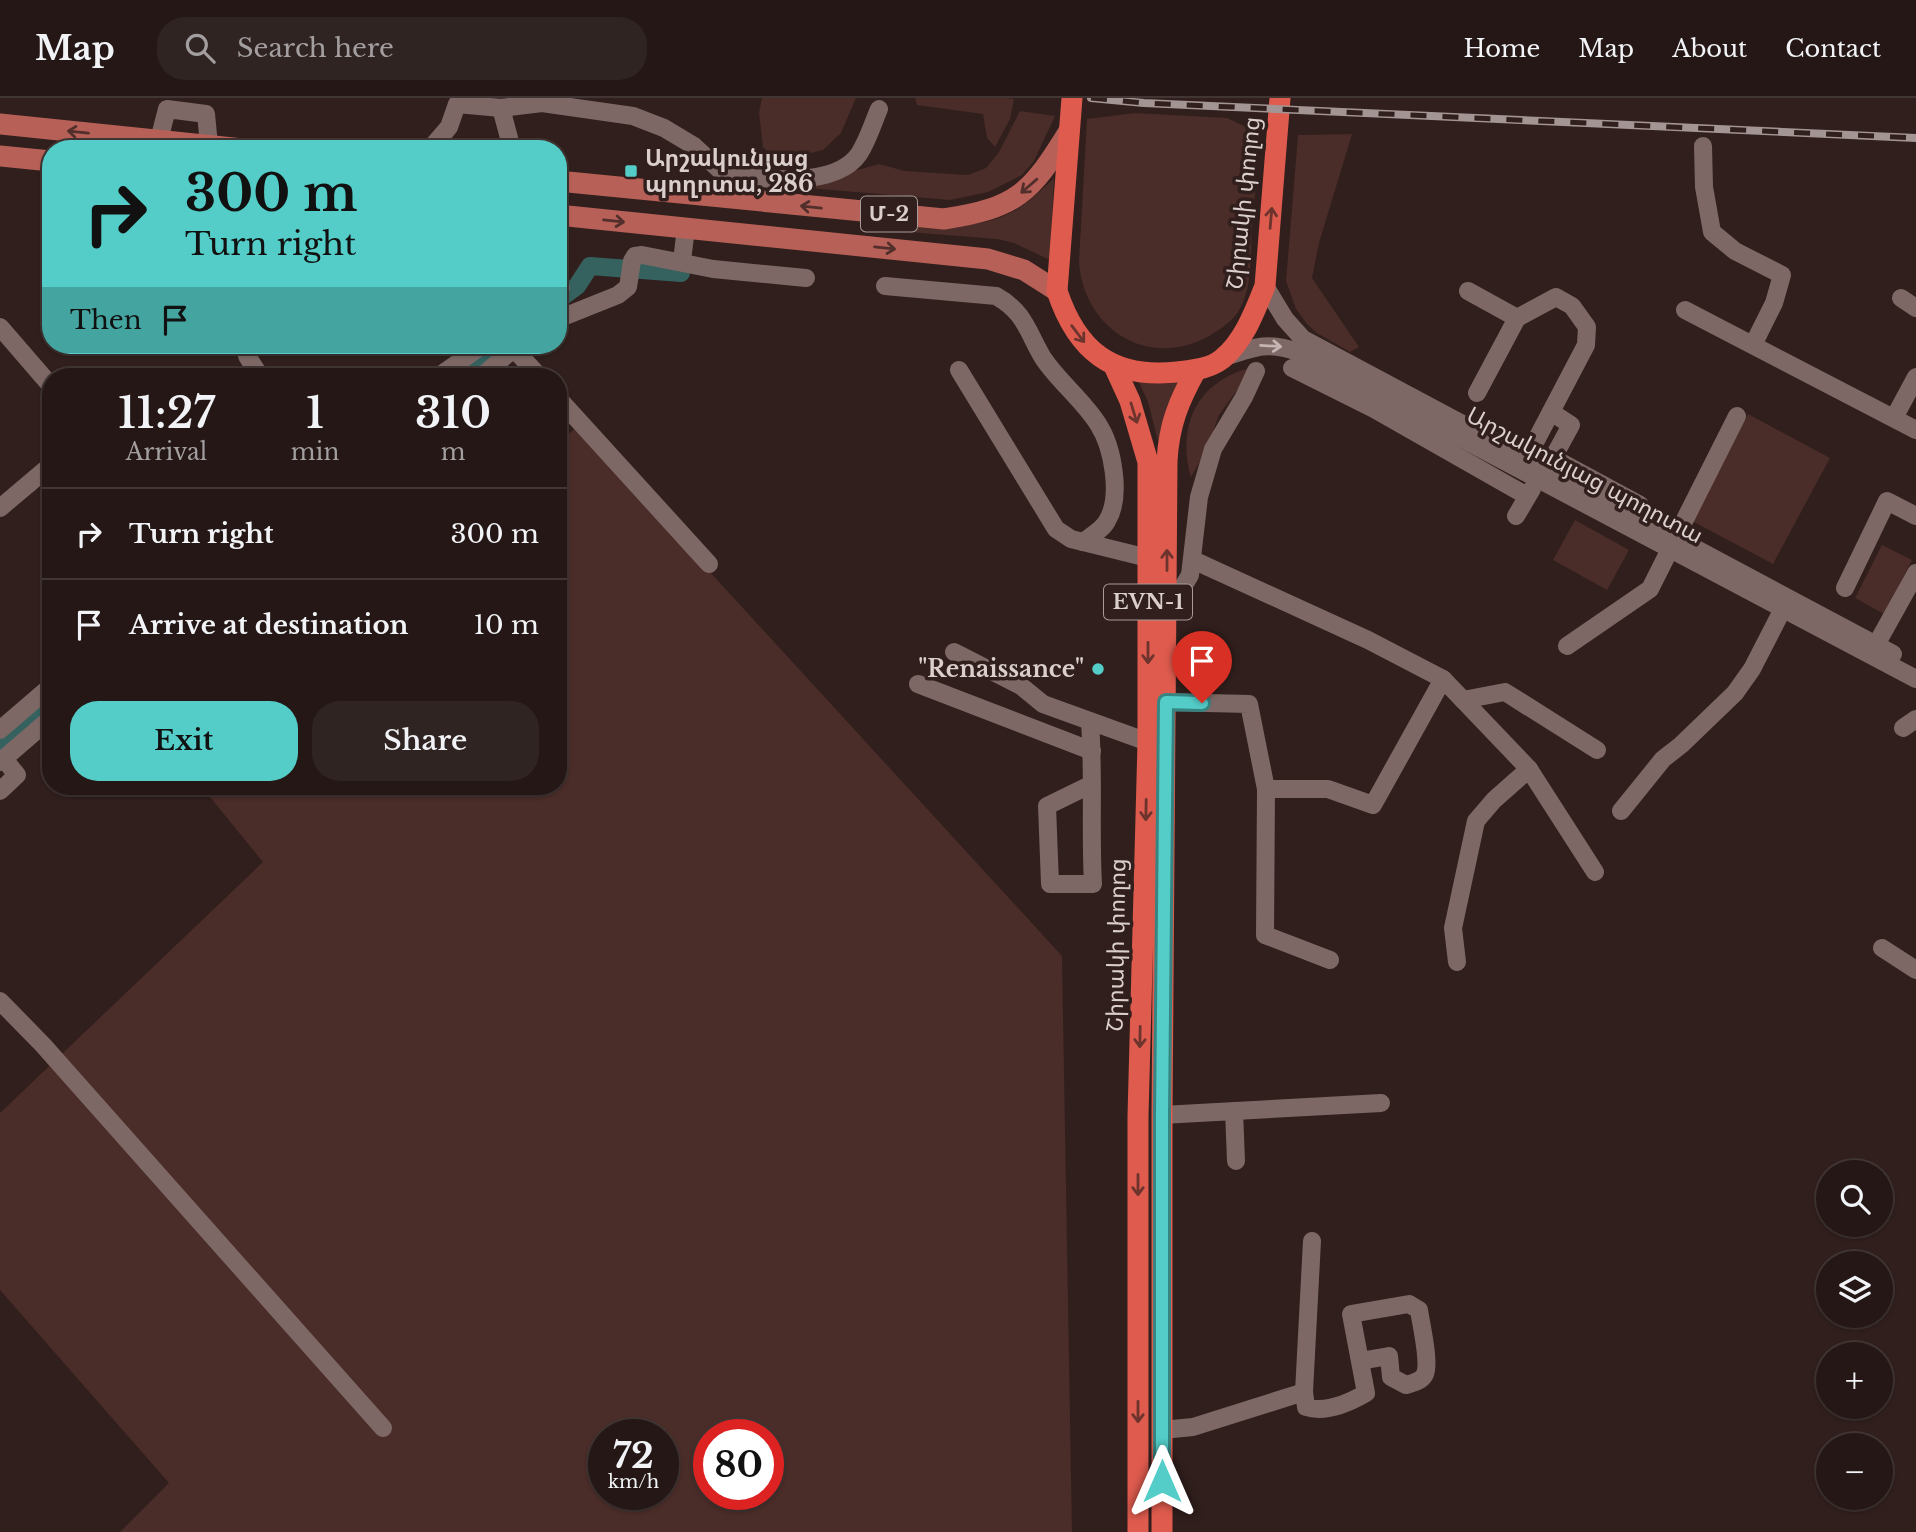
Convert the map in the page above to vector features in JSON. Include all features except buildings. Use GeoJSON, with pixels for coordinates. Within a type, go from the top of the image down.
{"type":"FeatureCollection","features":[{"type":"Feature","properties":{"kind":"highway","name":"Շիրակի փողոց"},"geometry":{"type":"LineString","coordinates":[[1070,116],[1057,291],[1066,318],[1088,348],[1114,366],[1155,374],[1212,366],[1224,357],[1242,336],[1255,313],[1265,286],[1280,98]]}},
{"type":"Feature","properties":{"kind":"highway","name":"Շիրակի փողոց"},"geometry":{"type":"LineString","coordinates":[[1114,366],[1130,401],[1149,462],[1148,742],[1138,1116],[1138,1532]]}},
{"type":"Feature","properties":{"kind":"highway","name":"Շիրակի փողոց"},"geometry":{"type":"LineString","coordinates":[[1162,1532],[1162,1115],[1169,436],[1179,400],[1196,370]]}},
{"type":"Feature","properties":{"kind":"main road","name":"Մ-2"},"geometry":{"type":"LineString","coordinates":[[567,182],[944,219],[973,215],[1004,204],[1036,181],[1070,116]]}},
{"type":"Feature","properties":{"kind":"main road"},"geometry":{"type":"LineString","coordinates":[[0,124],[159,140]]}},
{"type":"Feature","properties":{"kind":"main road"},"geometry":{"type":"LineString","coordinates":[[0,156],[42,161]]}},
{"type":"Feature","properties":{"kind":"main road","name":"Մ-2"},"geometry":{"type":"LineString","coordinates":[[567,216],[988,259],[1024,270],[1057,291]]}},
{"type":"Feature","properties":{"kind":"street"},"geometry":{"type":"LineString","coordinates":[[438,140],[449,127],[457,104],[501,108],[542,103],[633,116],[664,128],[694,146],[724,174],[775,180],[812,177],[841,170],[858,155],[879,109]]}},
{"type":"Feature","properties":{"kind":"street"},"geometry":{"type":"LineString","coordinates":[[501,108],[510,140]]}},
{"type":"Feature","properties":{"kind":"street"},"geometry":{"type":"LineString","coordinates":[[159,140],[167,109],[206,114],[209,140]]}},
{"type":"Feature","properties":{"kind":"street"},"geometry":{"type":"LineString","coordinates":[[1703,146],[1704,187],[1712,232],[1735,251],[1782,275],[1774,303],[1753,345]]}},
{"type":"Feature","properties":{"kind":"street"},"geometry":{"type":"LineString","coordinates":[[721,198],[724,174]]}},
{"type":"Feature","properties":{"kind":"street"},"geometry":{"type":"LineString","coordinates":[[682,261],[686,228]]}},
{"type":"Feature","properties":{"kind":"street"},"geometry":{"type":"LineString","coordinates":[[567,315],[618,295],[628,286],[635,256],[682,261],[713,269],[806,278]]}},
{"type":"Feature","properties":{"kind":"street"},"geometry":{"type":"LineString","coordinates":[[885,286],[996,296],[1020,314],[1043,357],[1099,425],[1108,449],[1115,475],[1114,506],[1107,523],[1083,542]]}},
{"type":"Feature","properties":{"kind":"street","name":"Արշակունյաց պողոտա"},"geometry":{"type":"LineString","coordinates":[[1265,286],[1284,319],[1303,340],[1528,469],[1634,516],[1673,545]]}},
{"type":"Feature","properties":{"kind":"street"},"geometry":{"type":"LineString","coordinates":[[1468,291],[1517,318]]}},
{"type":"Feature","properties":{"kind":"street"},"geometry":{"type":"LineString","coordinates":[[1477,393],[1517,318],[1556,297],[1572,306],[1587,327],[1586,345],[1551,412],[1528,469],[1527,496],[1516,516]]}},
{"type":"Feature","properties":{"kind":"street"},"geometry":{"type":"LineString","coordinates":[[1685,310],[1916,430]]}},
{"type":"Feature","properties":{"kind":"street"},"geometry":{"type":"LineString","coordinates":[[0,327],[42,376]]}},
{"type":"Feature","properties":{"kind":"street","name":"Արշակունյաց պողոտա"},"geometry":{"type":"LineString","coordinates":[[1224,357],[1256,346],[1280,346],[1298,352],[1785,604],[1916,680]]}},
{"type":"Feature","properties":{"kind":"street"},"geometry":{"type":"LineString","coordinates":[[450,368],[470,354]]}},
{"type":"Feature","properties":{"kind":"street"},"geometry":{"type":"LineString","coordinates":[[491,368],[508,354]]}},
{"type":"Feature","properties":{"kind":"street"},"geometry":{"type":"LineString","coordinates":[[522,354],[533,368]]}},
{"type":"Feature","properties":{"kind":"street"},"geometry":{"type":"LineString","coordinates":[[247,356],[255,368]]}},
{"type":"Feature","properties":{"kind":"street"},"geometry":{"type":"LineString","coordinates":[[1292,368],[1374,409],[1527,496]]}},
{"type":"Feature","properties":{"kind":"street"},"geometry":{"type":"LineString","coordinates":[[959,370],[1056,529],[1071,539],[1148,558]]}},
{"type":"Feature","properties":{"kind":"street"},"geometry":{"type":"LineString","coordinates":[[1167,597],[1181,590],[1190,575],[1199,497],[1213,449],[1256,371]]}},
{"type":"Feature","properties":{"kind":"street"},"geometry":{"type":"LineString","coordinates":[[1894,418],[1916,377]]}},
{"type":"Feature","properties":{"kind":"street"},"geometry":{"type":"LineString","coordinates":[[567,408],[709,564]]}},
{"type":"Feature","properties":{"kind":"street"},"geometry":{"type":"LineString","coordinates":[[1551,412],[1571,425],[1553,458],[1640,505],[1634,516]]}},
{"type":"Feature","properties":{"kind":"street"},"geometry":{"type":"LineString","coordinates":[[1567,646],[1650,589],[1737,415]]}},
{"type":"Feature","properties":{"kind":"street"},"geometry":{"type":"LineString","coordinates":[[0,508],[42,473]]}},
{"type":"Feature","properties":{"kind":"street"},"geometry":{"type":"LineString","coordinates":[[1845,588],[1887,501],[1916,516]]}},
{"type":"Feature","properties":{"kind":"street"},"geometry":{"type":"LineString","coordinates":[[1193,560],[1357,635],[1443,679],[1529,769],[1595,872]]}},
{"type":"Feature","properties":{"kind":"street"},"geometry":{"type":"LineString","coordinates":[[1876,645],[1916,573]]}},
{"type":"Feature","properties":{"kind":"street"},"geometry":{"type":"LineString","coordinates":[[1621,811],[1663,759],[1735,693],[1752,669],[1785,604]]}},
{"type":"Feature","properties":{"kind":"street","name":"Արշակունյաց պողոտա"},"geometry":{"type":"LineString","coordinates":[[1785,604],[1916,666]]}},
{"type":"Feature","properties":{"kind":"street"},"geometry":{"type":"LineString","coordinates":[[954,652],[1021,686],[1043,704],[1148,742]]}},
{"type":"Feature","properties":{"kind":"street"},"geometry":{"type":"LineString","coordinates":[[1266,789],[1328,789],[1373,805],[1443,679]]}},
{"type":"Feature","properties":{"kind":"street"},"geometry":{"type":"LineString","coordinates":[[918,684],[1092,751]]}},
{"type":"Feature","properties":{"kind":"street"},"geometry":{"type":"LineString","coordinates":[[1463,700],[1505,692],[1597,750]]}},
{"type":"Feature","properties":{"kind":"street"},"geometry":{"type":"LineString","coordinates":[[0,730],[42,695]]}},
{"type":"Feature","properties":{"kind":"street"},"geometry":{"type":"LineString","coordinates":[[1166,702],[1249,704],[1266,789],[1265,935],[1330,960]]}},
{"type":"Feature","properties":{"kind":"street"},"geometry":{"type":"LineString","coordinates":[[1090,722],[1092,751],[1093,884],[1050,884],[1047,806],[1092,784]]}},
{"type":"Feature","properties":{"kind":"street"},"geometry":{"type":"LineString","coordinates":[[0,792],[17,775],[2,760],[42,726]]}},
{"type":"Feature","properties":{"kind":"street"},"geometry":{"type":"LineString","coordinates":[[1457,962],[1453,928],[1476,821],[1494,800],[1529,769]]}},
{"type":"Feature","properties":{"kind":"street"},"geometry":{"type":"LineString","coordinates":[[1882,948],[1916,970]]}},
{"type":"Feature","properties":{"kind":"street"},"geometry":{"type":"LineString","coordinates":[[0,1001],[383,1428]]}},
{"type":"Feature","properties":{"kind":"street"},"geometry":{"type":"LineString","coordinates":[[1162,1115],[1381,1103]]}},
{"type":"Feature","properties":{"kind":"street"},"geometry":{"type":"LineString","coordinates":[[1234,1111],[1237,1161]]}},
{"type":"Feature","properties":{"kind":"street"},"geometry":{"type":"LineString","coordinates":[[1312,1241],[1304,1392],[1306,1407],[1316,1410],[1353,1401],[1366,1393],[1360,1362],[1351,1314],[1409,1304],[1419,1310],[1426,1364],[1425,1374],[1419,1381],[1406,1385],[1391,1377],[1389,1356],[1360,1362]]}},
{"type":"Feature","properties":{"kind":"street"},"geometry":{"type":"LineString","coordinates":[[1162,1430],[1194,1427],[1304,1392]]}},
{"type":"Feature","properties":{"kind":"shaded area"},"geometry":{"type":"Polygon","coordinates":[[[762,98],[856,98],[841,133],[823,150],[778,161],[763,147],[759,113],[762,98]]]}},
{"type":"Feature","properties":{"kind":"shaded area"},"geometry":{"type":"Polygon","coordinates":[[[915,98],[1014,99],[1010,119],[995,147],[987,138],[983,114],[917,105],[915,98]]]}},
{"type":"Feature","properties":{"kind":"shaded area"},"geometry":{"type":"Polygon","coordinates":[[[1020,111],[1055,116],[1034,161],[1022,175],[988,192],[950,200],[772,185],[829,178],[879,164],[905,171],[968,175],[986,168],[999,152],[1020,111]]]}},
{"type":"Feature","properties":{"kind":"shaded area"},"geometry":{"type":"Polygon","coordinates":[[[1135,113],[1227,118],[1259,133],[1250,272],[1243,303],[1230,321],[1214,333],[1191,344],[1168,348],[1146,346],[1126,338],[1108,326],[1094,308],[1084,287],[1079,262],[1087,119],[1135,113]]]}},
{"type":"Feature","properties":{"kind":"shaded area"},"geometry":{"type":"Polygon","coordinates":[[[1352,134],[1319,243],[1312,278],[1359,347],[1350,352],[1307,324],[1296,309],[1286,281],[1298,135],[1352,134]]]}},
{"type":"Feature","properties":{"kind":"shaded area"},"geometry":{"type":"Polygon","coordinates":[[[1054,178],[1050,260],[1014,243],[997,239],[908,232],[909,226],[974,224],[1000,217],[1023,205],[1054,178]]]}},
{"type":"Feature","properties":{"kind":"shaded area"},"geometry":{"type":"Polygon","coordinates":[[[1254,367],[1219,415],[1205,453],[1191,477],[1187,439],[1196,407],[1206,393],[1219,382],[1254,367]]]}},
{"type":"Feature","properties":{"kind":"shaded area"},"geometry":{"type":"Polygon","coordinates":[[[1138,380],[1167,384],[1180,382],[1166,408],[1161,441],[1158,441],[1148,402],[1138,380]]]}},
{"type":"Feature","properties":{"kind":"shaded area"},"geometry":{"type":"Polygon","coordinates":[[[1748,414],[1830,458],[1773,564],[1692,521],[1748,414]]]}},
{"type":"Feature","properties":{"kind":"shaded area"},"geometry":{"type":"Polygon","coordinates":[[[577,427],[1062,956],[1072,1532],[120,1532],[169,1483],[0,1290],[0,1113],[263,862],[208,795],[567,795],[567,435],[577,427]]]}},
{"type":"Feature","properties":{"kind":"shaded area"},"geometry":{"type":"Polygon","coordinates":[[[1575,520],[1629,550],[1607,590],[1553,560],[1575,520]]]}},
{"type":"Feature","properties":{"kind":"shaded area"},"geometry":{"type":"Polygon","coordinates":[[[1882,545],[1912,560],[1884,614],[1855,598],[1882,545]]]}},
{"type":"Feature","properties":{"kind":"waterway"},"geometry":{"type":"LineString","coordinates":[[567,293],[577,286],[590,266],[681,273]]}},
{"type":"Feature","properties":{"kind":"waterway"},"geometry":{"type":"LineString","coordinates":[[468,368],[487,354]]}},
{"type":"Feature","properties":{"kind":"waterway"},"geometry":{"type":"LineString","coordinates":[[0,748],[42,713]]}},
{"type":"Feature","properties":{"kind":"railway"},"geometry":{"type":"LineString","coordinates":[[1091,98],[1144,103],[1916,138]]}},
{"type":"Feature","properties":{"kind":"place","name":"Արշակունյաց պողոտա, 286"},"geometry":{"type":"Point","coordinates":[631,171]}},
{"type":"Feature","properties":{"kind":"place","name":"\"Renaissance\""},"geometry":{"type":"Point","coordinates":[1098,669]}},
{"type":"Feature","properties":{"kind":"route"},"geometry":{"type":"LineString","coordinates":[[1162,1481],[1166,702],[1202,703]]}}]}
